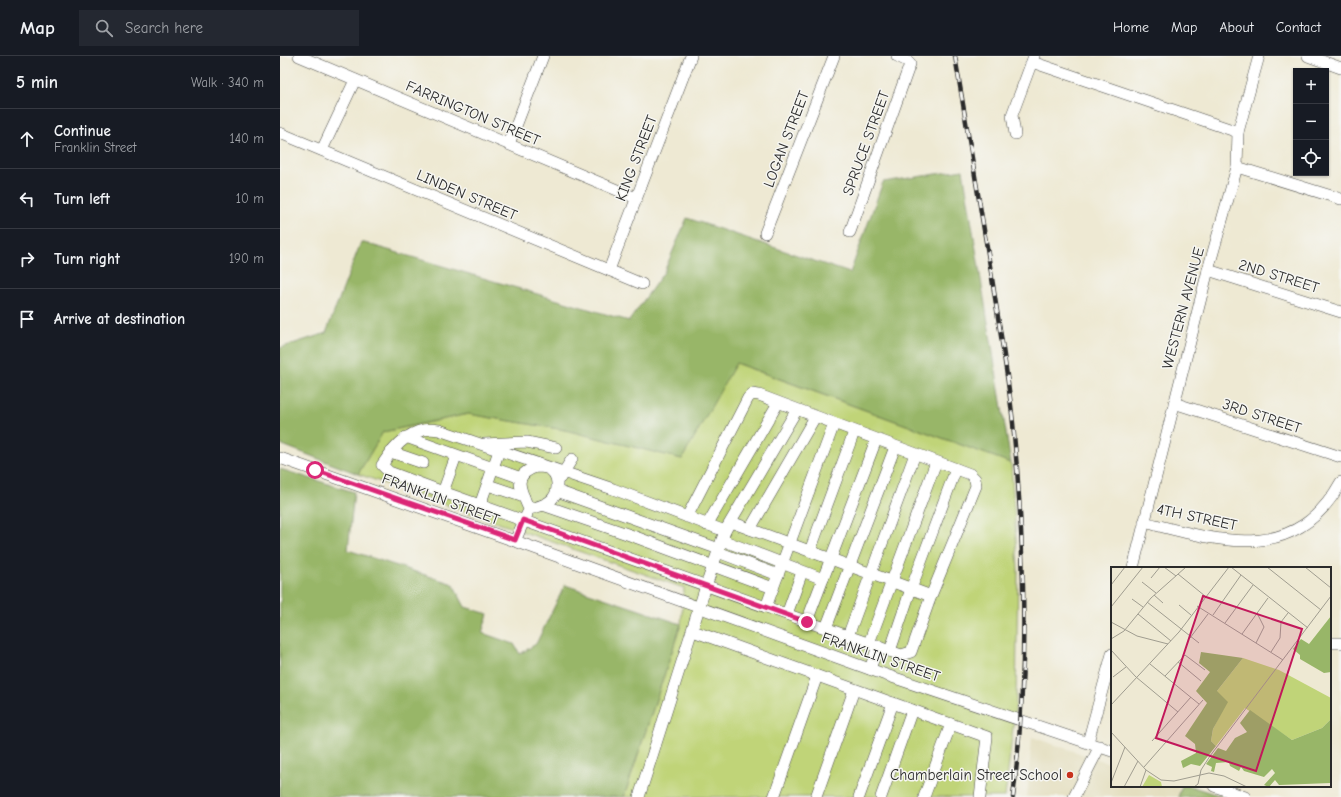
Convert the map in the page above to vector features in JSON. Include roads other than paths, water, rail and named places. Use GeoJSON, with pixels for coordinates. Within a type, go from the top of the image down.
{"type":"FeatureCollection","features":[{"type":"Feature","properties":{"kind":"street","name":"FARRINGTON STREET"},"geometry":{"type":"LineString","coordinates":[[299,56],[636,198]]}},
{"type":"Feature","properties":{"kind":"street"},"geometry":{"type":"LineString","coordinates":[[509,144],[543,56]]}},
{"type":"Feature","properties":{"kind":"street","name":"KING STREET"},"geometry":{"type":"LineString","coordinates":[[609,270],[691,56]]}},
{"type":"Feature","properties":{"kind":"street","name":"LOGAN STREET"},"geometry":{"type":"LineString","coordinates":[[765,233],[834,56]]}},
{"type":"Feature","properties":{"kind":"street","name":"SPRUCE STREET"},"geometry":{"type":"LineString","coordinates":[[850,232],[910,64],[897,56]]}},
{"type":"Feature","properties":{"kind":"street","name":"WESTERN AVENUE"},"geometry":{"type":"LineString","coordinates":[[1133,567],[1208,270],[1237,167],[1238,132],[1259,56]]}},
{"type":"Feature","properties":{"kind":"street"},"geometry":{"type":"LineString","coordinates":[[1308,56],[1341,68]]}},
{"type":"Feature","properties":{"kind":"street"},"geometry":{"type":"LineString","coordinates":[[1016,134],[1012,124],[1012,115],[1033,59],[1238,132]]}},
{"type":"Feature","properties":{"kind":"street"},"geometry":{"type":"LineString","coordinates":[[322,150],[355,80]]}},
{"type":"Feature","properties":{"kind":"street","name":"LINDEN STREET"},"geometry":{"type":"LineString","coordinates":[[280,133],[642,284]]}},
{"type":"Feature","properties":{"kind":"street"},"geometry":{"type":"LineString","coordinates":[[1237,167],[1341,199]]}},
{"type":"Feature","properties":{"kind":"street","name":"2ND STREET"},"geometry":{"type":"LineString","coordinates":[[1208,270],[1341,312]]}},
{"type":"Feature","properties":{"kind":"street"},"geometry":{"type":"LineString","coordinates":[[687,517],[748,398],[752,394],[970,474],[975,479],[976,486],[931,596],[911,652],[901,655],[443,492],[385,469],[382,465],[391,452],[406,437],[417,432],[431,429],[482,444],[500,447],[546,468],[613,489],[707,525],[723,539]]}},
{"type":"Feature","properties":{"kind":"street"},"geometry":{"type":"LineString","coordinates":[[707,525],[778,403]]}},
{"type":"Feature","properties":{"kind":"street","name":"3RD STREET"},"geometry":{"type":"LineString","coordinates":[[1174,403],[1341,457]]}},
{"type":"Feature","properties":{"kind":"street"},"geometry":{"type":"LineString","coordinates":[[639,797],[693,631],[706,586],[723,539],[796,411]]}},
{"type":"Feature","properties":{"kind":"street"},"geometry":{"type":"LineString","coordinates":[[723,539],[750,529],[815,417]]}},
{"type":"Feature","properties":{"kind":"street"},"geometry":{"type":"LineString","coordinates":[[766,607],[834,424]]}},
{"type":"Feature","properties":{"kind":"street"},"geometry":{"type":"LineString","coordinates":[[810,552],[854,432]]}},
{"type":"Feature","properties":{"kind":"street"},"geometry":{"type":"LineString","coordinates":[[406,437],[521,478]]}},
{"type":"Feature","properties":{"kind":"street"},"geometry":{"type":"LineString","coordinates":[[807,622],[876,440]]}},
{"type":"Feature","properties":{"kind":"street"},"geometry":{"type":"LineString","coordinates":[[500,447],[527,442],[556,448]]}},
{"type":"Feature","properties":{"kind":"street"},"geometry":{"type":"LineString","coordinates":[[826,628],[895,446]]}},
{"type":"Feature","properties":{"kind":"street"},"geometry":{"type":"LineString","coordinates":[[480,505],[494,469],[500,447]]}},
{"type":"Feature","properties":{"kind":"street"},"geometry":{"type":"LineString","coordinates":[[391,452],[423,463]]}},
{"type":"Feature","properties":{"kind":"street"},"geometry":{"type":"LineString","coordinates":[[848,636],[915,454]]}},
{"type":"Feature","properties":{"kind":"street"},"geometry":{"type":"LineString","coordinates":[[443,492],[456,456]]}},
{"type":"Feature","properties":{"kind":"street","name":"FRANKLIN STREET"},"geometry":{"type":"LineString","coordinates":[[280,458],[515,540],[870,669],[1111,750]]}},
{"type":"Feature","properties":{"kind":"street"},"geometry":{"type":"LineString","coordinates":[[515,540],[529,509],[550,501],[558,488],[562,473],[572,459]]}},
{"type":"Feature","properties":{"kind":"street"},"geometry":{"type":"LineString","coordinates":[[870,669],[873,645],[892,582],[936,462]]}},
{"type":"Feature","properties":{"kind":"street"},"geometry":{"type":"LineString","coordinates":[[529,509],[520,485],[521,478],[531,469],[546,468],[552,472],[558,488]]}},
{"type":"Feature","properties":{"kind":"street"},"geometry":{"type":"LineString","coordinates":[[890,651],[910,589],[956,469]]}},
{"type":"Feature","properties":{"kind":"street","name":"4TH STREET"},"geometry":{"type":"LineString","coordinates":[[1144,522],[1223,541],[1248,542],[1272,539],[1295,530],[1316,516],[1333,496],[1341,482]]}},
{"type":"Feature","properties":{"kind":"street"},"geometry":{"type":"LineString","coordinates":[[488,485],[524,497]]}},
{"type":"Feature","properties":{"kind":"street"},"geometry":{"type":"LineString","coordinates":[[558,488],[723,539],[780,570],[802,572],[823,580]]}},
{"type":"Feature","properties":{"kind":"street"},"geometry":{"type":"LineString","coordinates":[[542,505],[773,588]]}},
{"type":"Feature","properties":{"kind":"street"},"geometry":{"type":"LineString","coordinates":[[750,529],[931,596]]}},
{"type":"Feature","properties":{"kind":"street"},"geometry":{"type":"LineString","coordinates":[[787,614],[802,572]]}},
{"type":"Feature","properties":{"kind":"street"},"geometry":{"type":"LineString","coordinates":[[693,631],[988,737],[980,797]]}},
{"type":"Feature","properties":{"kind":"street"},"geometry":{"type":"LineString","coordinates":[[1088,742],[1111,658]]}},
{"type":"Feature","properties":{"kind":"street"},"geometry":{"type":"LineString","coordinates":[[774,797],[818,676]]}},
{"type":"Feature","properties":{"kind":"street"},"geometry":{"type":"LineString","coordinates":[[816,797],[854,690]]}},
{"type":"Feature","properties":{"kind":"street"},"geometry":{"type":"LineString","coordinates":[[859,797],[893,703]]}},
{"type":"Feature","properties":{"kind":"street"},"geometry":{"type":"LineString","coordinates":[[881,797],[912,710]]}},
{"type":"Feature","properties":{"kind":"street"},"geometry":{"type":"LineString","coordinates":[[924,797],[951,724]]}},
{"type":"Feature","properties":{"kind":"street"},"geometry":{"type":"LineString","coordinates":[[1074,797],[1100,746]]}},
{"type":"Feature","properties":{"kind":"street"},"geometry":{"type":"LineString","coordinates":[[1217,787],[1245,797]]}},
{"type":"Feature","properties":{"kind":"railway"},"geometry":{"type":"LineString","coordinates":[[955,56],[1006,368],[1017,469],[1024,610],[1021,704],[1013,797]]}},
{"type":"Feature","properties":{"kind":"place","name":"Chamberlain Street School"},"geometry":{"type":"Point","coordinates":[1070,775]}}]}
